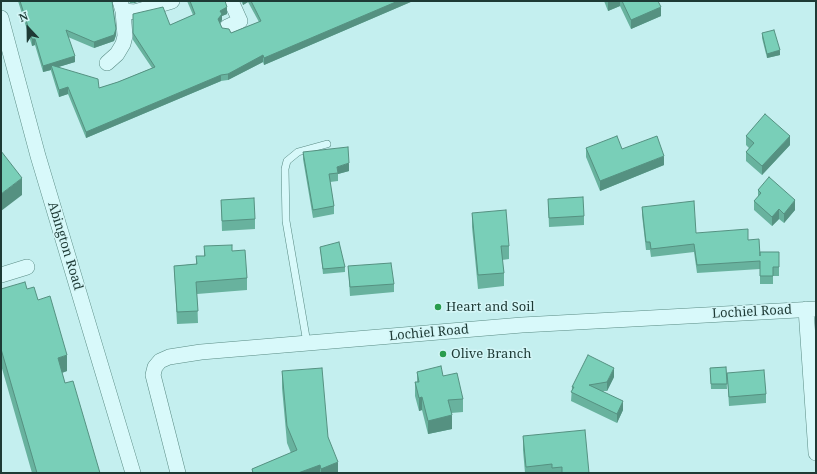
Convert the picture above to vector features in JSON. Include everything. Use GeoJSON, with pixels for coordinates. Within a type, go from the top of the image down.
{"type":"FeatureCollection","features":[{"type":"Feature","properties":{"kind":"street"},"geometry":{"type":"LineString","coordinates":[[107,63],[117,54],[123,44],[125,36],[121,6],[145,10],[172,1]]}},
{"type":"Feature","properties":{"kind":"street"},"geometry":{"type":"LineString","coordinates":[[231,1],[239,22]]}},
{"type":"Feature","properties":{"kind":"street","name":"Abington Road"},"geometry":{"type":"LineString","coordinates":[[1,18],[5,50],[133,473]]}},
{"type":"Feature","properties":{"kind":"street"},"geometry":{"type":"LineString","coordinates":[[1,274],[27,267]]}},
{"type":"Feature","properties":{"kind":"street"},"geometry":{"type":"LineString","coordinates":[[811,309],[816,453]]}},
{"type":"Feature","properties":{"kind":"street","name":"Lochiel Road"},"geometry":{"type":"LineString","coordinates":[[178,473],[153,375],[155,367],[160,361],[169,357],[200,352],[522,325],[811,309]]}},
{"type":"Feature","properties":{"kind":"lane"},"geometry":{"type":"LineString","coordinates":[[307,343],[286,221],[285,169],[287,161],[298,152],[327,144]]}},
{"type":"Feature","properties":{"kind":"building"},"geometry":{"type":"Polygon","coordinates":[[[20,1],[112,1],[116,29],[114,35],[94,42],[66,30],[75,56],[43,66],[35,39],[32,39],[20,1]]]}},
{"type":"Feature","properties":{"kind":"building"},"geometry":{"type":"Polygon","coordinates":[[[190,1],[225,1],[227,7],[220,11],[222,14],[218,19],[222,28],[229,29],[231,33],[261,21],[251,1],[398,1],[264,58],[263,55],[228,74],[221,75],[86,132],[68,87],[59,90],[51,65],[98,79],[99,88],[155,67],[133,33],[133,14],[163,7],[170,25],[195,14],[190,1]]]}},
{"type":"Feature","properties":{"kind":"building"},"geometry":{"type":"Polygon","coordinates":[[[622,1],[658,1],[661,7],[631,20],[622,1]]]}},
{"type":"Feature","properties":{"kind":"building"},"geometry":{"type":"Polygon","coordinates":[[[774,30],[780,50],[767,54],[762,33],[774,30]]]}},
{"type":"Feature","properties":{"kind":"building"},"geometry":{"type":"Polygon","coordinates":[[[765,114],[790,136],[762,166],[746,152],[754,143],[746,136],[765,114]]]}},
{"type":"Feature","properties":{"kind":"building"},"geometry":{"type":"Polygon","coordinates":[[[617,136],[622,149],[657,136],[664,156],[600,181],[586,148],[617,136]]]}},
{"type":"Feature","properties":{"kind":"building"},"geometry":{"type":"Polygon","coordinates":[[[348,147],[349,163],[337,167],[338,173],[329,174],[334,206],[313,210],[303,152],[348,147]]]}},
{"type":"Feature","properties":{"kind":"building"},"geometry":{"type":"Polygon","coordinates":[[[1,151],[22,178],[1,194],[1,151]]]}},
{"type":"Feature","properties":{"kind":"building"},"geometry":{"type":"Polygon","coordinates":[[[769,177],[795,200],[784,214],[779,209],[772,217],[754,201],[761,193],[758,190],[769,177]]]}},
{"type":"Feature","properties":{"kind":"building"},"geometry":{"type":"Polygon","coordinates":[[[583,197],[584,216],[549,218],[548,199],[583,197]]]}},
{"type":"Feature","properties":{"kind":"building"},"geometry":{"type":"Polygon","coordinates":[[[254,198],[255,219],[222,221],[221,200],[254,198]]]}},
{"type":"Feature","properties":{"kind":"building"},"geometry":{"type":"Polygon","coordinates":[[[694,201],[696,233],[748,229],[748,240],[759,239],[760,256],[760,252],[779,252],[779,267],[773,267],[773,276],[760,276],[760,261],[697,265],[694,244],[651,249],[650,242],[646,242],[642,207],[694,201]]]}},
{"type":"Feature","properties":{"kind":"building"},"geometry":{"type":"Polygon","coordinates":[[[506,210],[509,246],[501,246],[504,273],[478,275],[472,213],[506,210]]]}},
{"type":"Feature","properties":{"kind":"building"},"geometry":{"type":"Polygon","coordinates":[[[339,242],[345,267],[323,269],[320,247],[339,242]]]}},
{"type":"Feature","properties":{"kind":"building"},"geometry":{"type":"Polygon","coordinates":[[[232,245],[232,251],[245,250],[247,278],[196,282],[198,311],[177,312],[174,266],[197,264],[196,256],[205,256],[204,246],[232,245]]]}},
{"type":"Feature","properties":{"kind":"building"},"geometry":{"type":"Polygon","coordinates":[[[391,263],[394,284],[350,287],[348,266],[391,263]]]}},
{"type":"Feature","properties":{"kind":"building"},"geometry":{"type":"Polygon","coordinates":[[[25,282],[27,289],[34,287],[38,300],[50,296],[67,355],[58,358],[65,383],[73,381],[100,473],[37,473],[1,349],[1,289],[25,282]]]}},
{"type":"Feature","properties":{"kind":"building"},"geometry":{"type":"Polygon","coordinates":[[[588,355],[614,368],[607,382],[589,385],[623,401],[617,414],[571,392],[588,355]]]}},
{"type":"Feature","properties":{"kind":"building"},"geometry":{"type":"Polygon","coordinates":[[[441,366],[443,376],[457,373],[463,399],[448,400],[452,415],[428,421],[422,397],[419,398],[415,382],[419,382],[417,372],[441,366]]]}},
{"type":"Feature","properties":{"kind":"building"},"geometry":{"type":"Polygon","coordinates":[[[726,367],[727,384],[711,384],[710,368],[726,367]]]}},
{"type":"Feature","properties":{"kind":"building"},"geometry":{"type":"Polygon","coordinates":[[[322,368],[328,437],[338,462],[321,469],[320,465],[298,473],[253,473],[252,469],[297,450],[287,426],[282,371],[322,368]]]}},
{"type":"Feature","properties":{"kind":"building"},"geometry":{"type":"Polygon","coordinates":[[[764,370],[766,394],[729,397],[727,373],[764,370]]]}},
{"type":"Feature","properties":{"kind":"building"},"geometry":{"type":"Polygon","coordinates":[[[585,430],[589,473],[562,473],[562,467],[552,468],[552,464],[526,467],[523,436],[585,430]]]}},
{"type":"Feature","properties":{"kind":"place","name":"Heart and Soil"},"geometry":{"type":"Point","coordinates":[438,307]}},
{"type":"Feature","properties":{"kind":"place","name":"Olive Branch"},"geometry":{"type":"Point","coordinates":[443,354]}}]}
